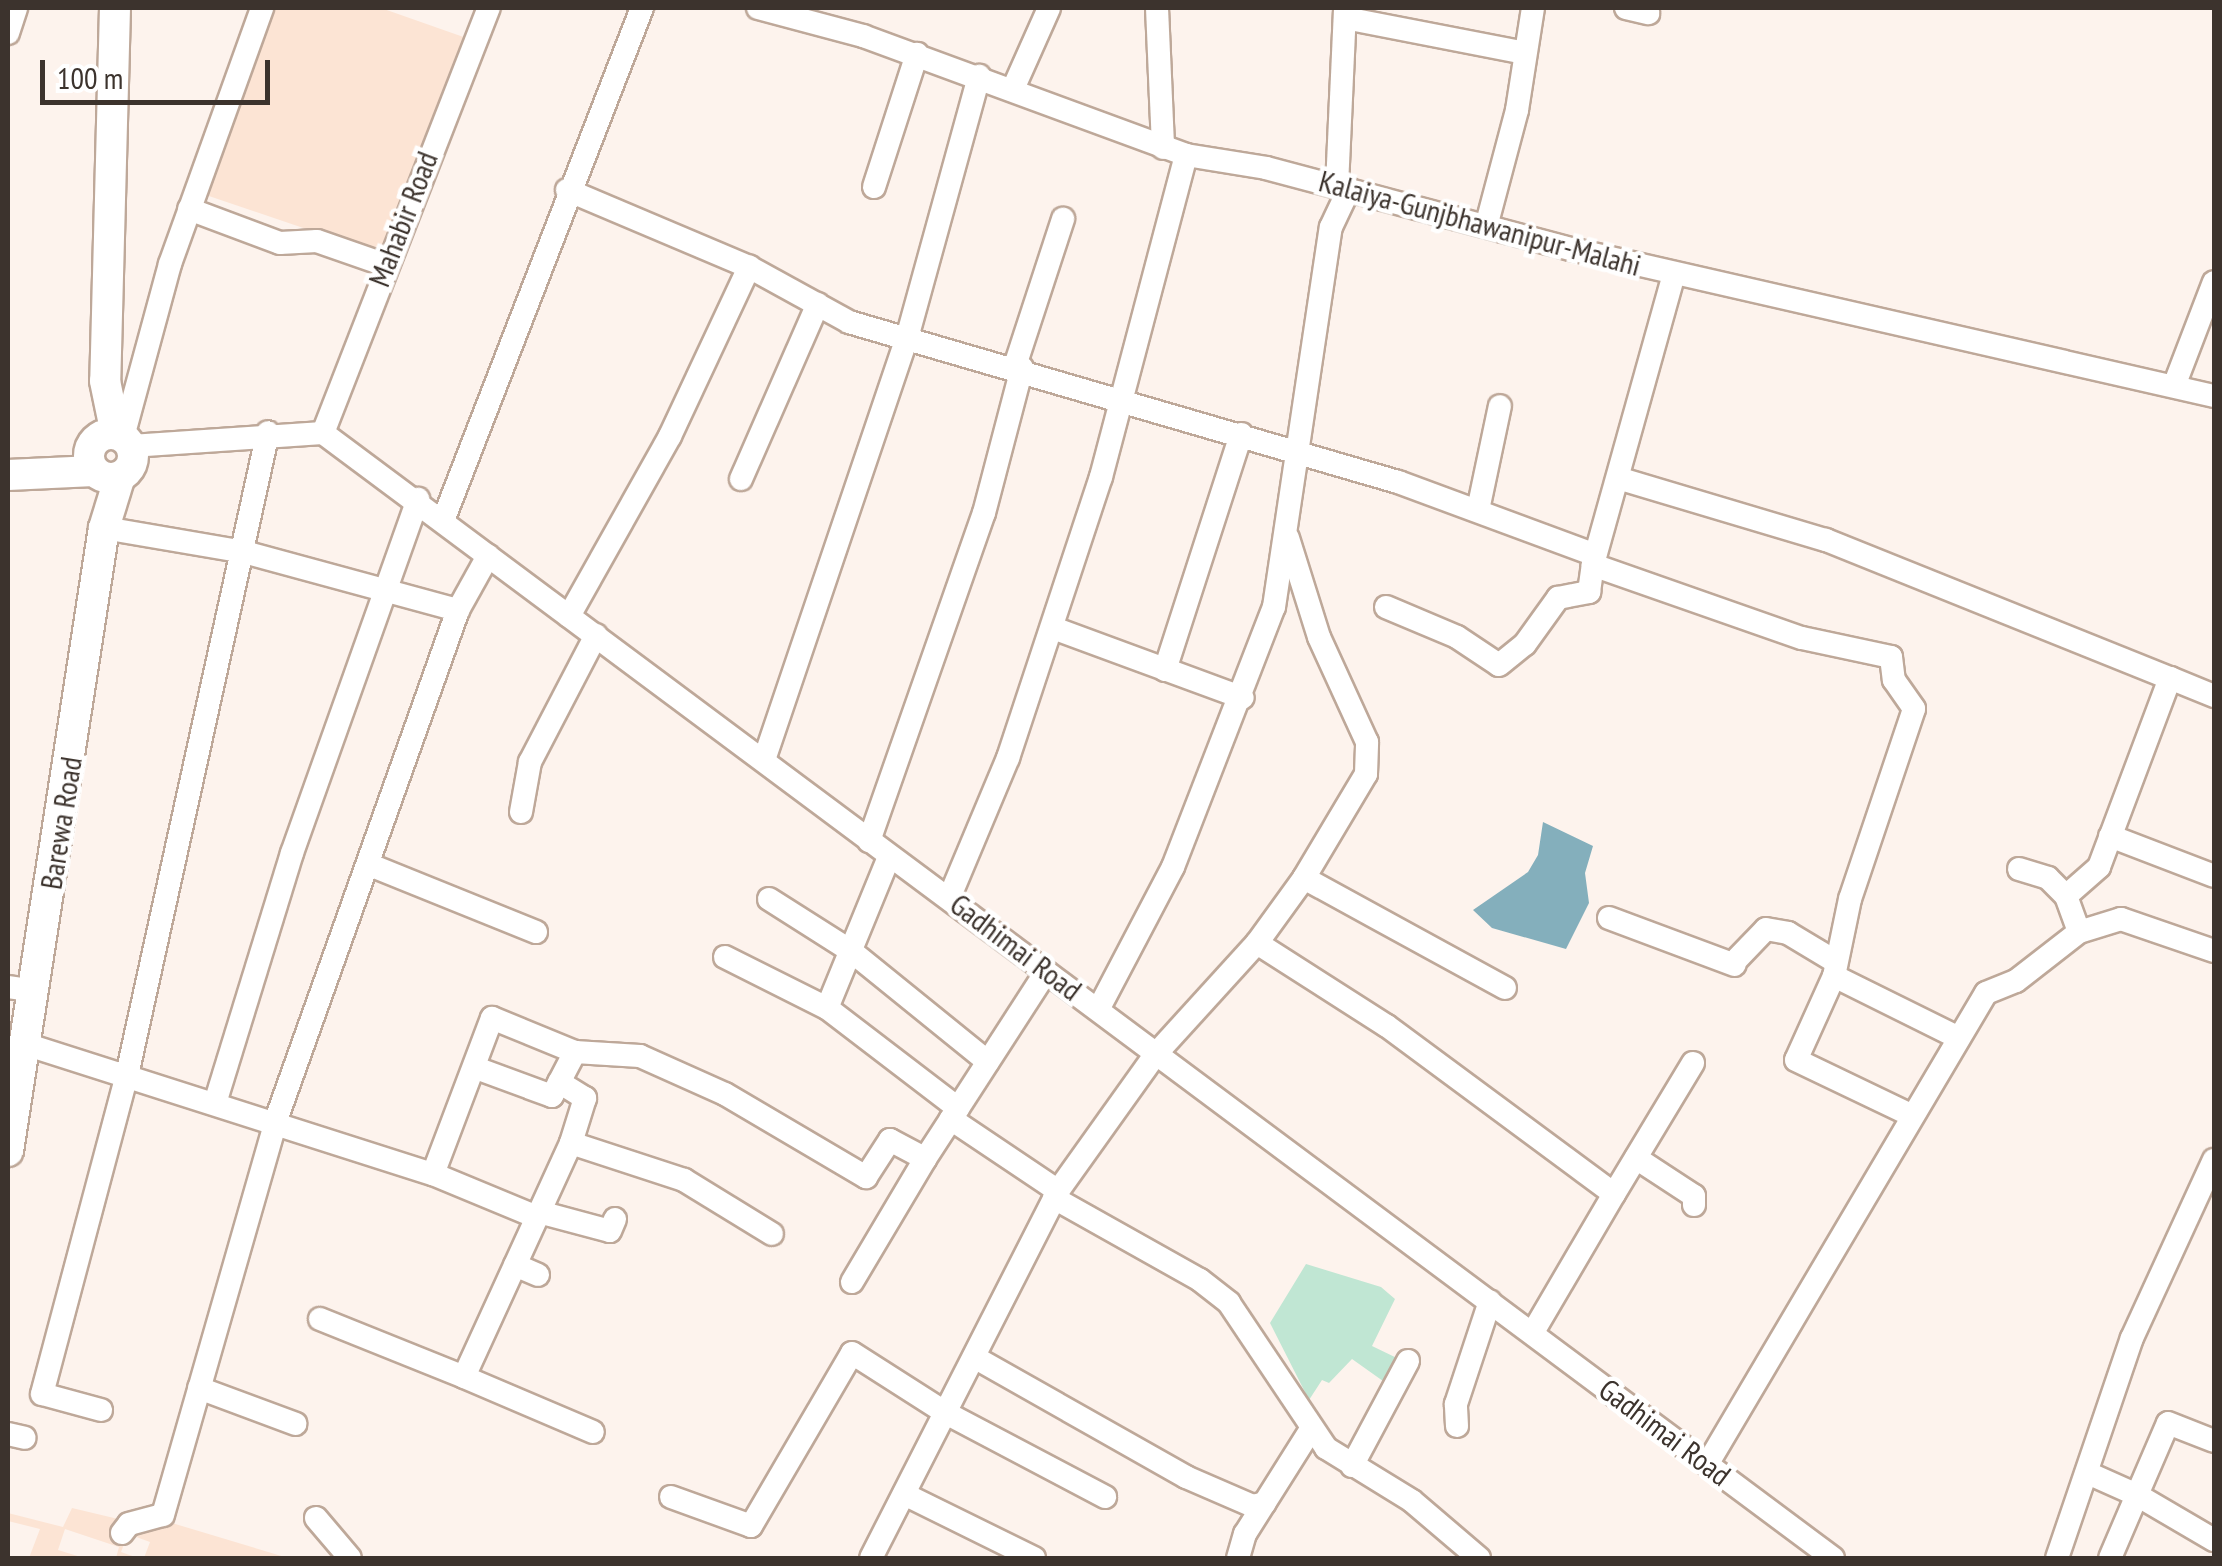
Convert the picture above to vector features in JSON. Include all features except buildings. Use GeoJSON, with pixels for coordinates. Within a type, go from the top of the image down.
{"type":"FeatureCollection","features":[{"type":"Feature","properties":{"kind":"main road","name":"Barewa Road"},"geometry":{"type":"LineString","coordinates":[[8,1150],[20,1055],[21,989],[104,528],[115,8]]}},
{"type":"Feature","properties":{"kind":"main road"},"geometry":{"type":"LineString","coordinates":[[8,474],[108,455]]}},
{"type":"Feature","properties":{"kind":"street"},"geometry":{"type":"LineString","coordinates":[[8,34],[16,8]]}},
{"type":"Feature","properties":{"kind":"street"},"geometry":{"type":"LineString","coordinates":[[262,8],[189,209],[108,455],[268,432],[323,433]]}},
{"type":"Feature","properties":{"kind":"street","name":"Mahabir Road"},"geometry":{"type":"LineString","coordinates":[[323,433],[488,8]]}},
{"type":"Feature","properties":{"kind":"street"},"geometry":{"type":"LineString","coordinates":[[444,518],[567,190],[642,8]]}},
{"type":"Feature","properties":{"kind":"street","name":"Kalaiya-Gunjbhawanipur-Malahi"},"geometry":{"type":"LineString","coordinates":[[758,8],[917,54],[1174,152],[1488,223],[1674,274],[2214,396]]}},
{"type":"Feature","properties":{"kind":"street"},"geometry":{"type":"LineString","coordinates":[[1013,89],[1049,8]]}},
{"type":"Feature","properties":{"kind":"street"},"geometry":{"type":"LineString","coordinates":[[950,896],[1053,628],[1124,398],[1174,152],[1157,8]]}},
{"type":"Feature","properties":{"kind":"street"},"geometry":{"type":"LineString","coordinates":[[1488,223],[1533,8]]}},
{"type":"Feature","properties":{"kind":"street"},"geometry":{"type":"LineString","coordinates":[[1099,1008],[1173,867],[1243,698],[1282,580],[1293,452],[1331,227],[1343,188],[1345,13],[1525,53]]}},
{"type":"Feature","properties":{"kind":"street"},"geometry":{"type":"LineString","coordinates":[[874,186],[917,54]]}},
{"type":"Feature","properties":{"kind":"street"},"geometry":{"type":"LineString","coordinates":[[764,760],[907,338],[978,76]]}},
{"type":"Feature","properties":{"kind":"street"},"geometry":{"type":"LineString","coordinates":[[567,190],[749,268],[849,322],[1018,367],[1241,434],[1478,510],[1594,560],[1802,638],[1891,656],[1894,680],[1914,709],[1835,969],[1796,1060],[1911,1115]]}},
{"type":"Feature","properties":{"kind":"street"},"geometry":{"type":"LineString","coordinates":[[189,209],[280,242],[318,241],[386,264]]}},
{"type":"Feature","properties":{"kind":"street"},"geometry":{"type":"LineString","coordinates":[[869,841],[984,513],[1018,367],[1063,219]]}},
{"type":"Feature","properties":{"kind":"street"},"geometry":{"type":"LineString","coordinates":[[569,616],[670,436],[749,268]]}},
{"type":"Feature","properties":{"kind":"street"},"geometry":{"type":"LineString","coordinates":[[1386,607],[1457,636],[1498,666],[1525,644],[1558,598],[1589,592],[1607,502],[1622,479],[1674,274]]}},
{"type":"Feature","properties":{"kind":"street"},"geometry":{"type":"LineString","coordinates":[[2174,386],[2214,282]]}},
{"type":"Feature","properties":{"kind":"street"},"geometry":{"type":"LineString","coordinates":[[741,479],[818,304]]}},
{"type":"Feature","properties":{"kind":"street"},"geometry":{"type":"LineString","coordinates":[[1478,510],[1500,406]]}},
{"type":"Feature","properties":{"kind":"street"},"geometry":{"type":"LineString","coordinates":[[101,1410],[42,1394],[126,1075],[268,432]]}},
{"type":"Feature","properties":{"kind":"street","name":"Gadhimai Road"},"geometry":{"type":"LineString","coordinates":[[323,433],[444,518],[488,556],[890,857],[950,896],[1155,1055],[1833,1558]]}},
{"type":"Feature","properties":{"kind":"street"},"geometry":{"type":"LineString","coordinates":[[1165,670],[1241,434]]}},
{"type":"Feature","properties":{"kind":"street"},"geometry":{"type":"LineString","coordinates":[[1622,479],[1826,540],[2214,696]]}},
{"type":"Feature","properties":{"kind":"street"},"geometry":{"type":"LineString","coordinates":[[216,1100],[381,590],[418,499]]}},
{"type":"Feature","properties":{"kind":"street"},"geometry":{"type":"LineString","coordinates":[[104,528],[244,552],[458,610]]}},
{"type":"Feature","properties":{"kind":"street"},"geometry":{"type":"LineString","coordinates":[[871,1558],[1056,1194],[1155,1055],[1257,942],[1304,878],[1366,774],[1367,742],[1320,637],[1288,538]]}},
{"type":"Feature","properties":{"kind":"street"},"geometry":{"type":"LineString","coordinates":[[122,1533],[129,1524],[163,1515],[276,1120],[458,610],[488,556]]}},
{"type":"Feature","properties":{"kind":"street"},"geometry":{"type":"LineString","coordinates":[[1053,628],[1243,698]]}},
{"type":"Feature","properties":{"kind":"street"},"geometry":{"type":"LineString","coordinates":[[520,812],[530,762],[596,635]]}},
{"type":"Feature","properties":{"kind":"street"},"geometry":{"type":"LineString","coordinates":[[2066,896],[2095,873],[2170,678]]}},
{"type":"Feature","properties":{"kind":"street"},"geometry":{"type":"LineString","coordinates":[[2110,836],[2214,876]]}},
{"type":"Feature","properties":{"kind":"street"},"geometry":{"type":"LineString","coordinates":[[827,1008],[890,857]]}},
{"type":"Feature","properties":{"kind":"street"},"geometry":{"type":"LineString","coordinates":[[370,865],[536,932]]}},
{"type":"Feature","properties":{"kind":"street"},"geometry":{"type":"LineString","coordinates":[[2019,868],[2048,878],[2066,896],[2079,932]]}},
{"type":"Feature","properties":{"kind":"street"},"geometry":{"type":"LineString","coordinates":[[1304,878],[1504,988]]}},
{"type":"Feature","properties":{"kind":"street"},"geometry":{"type":"LineString","coordinates":[[769,899],[852,951],[988,1062]]}},
{"type":"Feature","properties":{"kind":"street"},"geometry":{"type":"LineString","coordinates":[[1608,918],[1736,962],[1766,930],[1788,933],[1835,969],[1958,1037]]}},
{"type":"Feature","properties":{"kind":"street"},"geometry":{"type":"LineString","coordinates":[[1708,1464],[1986,993],[2016,981],[2079,932],[2121,919],[2214,951]]}},
{"type":"Feature","properties":{"kind":"street"},"geometry":{"type":"LineString","coordinates":[[1257,942],[1387,1026],[1614,1194]]}},
{"type":"Feature","properties":{"kind":"street"},"geometry":{"type":"LineString","coordinates":[[725,957],[827,1008],[1056,1194],[1230,1303],[1311,1429],[1352,1466],[1412,1501],[1479,1558]]}},
{"type":"Feature","properties":{"kind":"street"},"geometry":{"type":"LineString","coordinates":[[852,1282],[954,1113],[1046,972]]}},
{"type":"Feature","properties":{"kind":"street"},"geometry":{"type":"LineString","coordinates":[[433,1174],[492,1018],[575,1052],[640,1056],[725,1094],[866,1177],[890,1140],[925,1160]]}},
{"type":"Feature","properties":{"kind":"street"},"geometry":{"type":"LineString","coordinates":[[476,1068],[552,1096],[575,1052]]}},
{"type":"Feature","properties":{"kind":"street"},"geometry":{"type":"LineString","coordinates":[[20,1055],[126,1075],[216,1100],[433,1174],[538,1215],[610,1231],[616,1218]]}},
{"type":"Feature","properties":{"kind":"street"},"geometry":{"type":"LineString","coordinates":[[1533,1332],[1693,1063]]}},
{"type":"Feature","properties":{"kind":"street"},"geometry":{"type":"LineString","coordinates":[[464,1378],[571,1142],[585,1098],[559,1082]]}},
{"type":"Feature","properties":{"kind":"street"},"geometry":{"type":"LineString","coordinates":[[571,1142],[684,1180],[772,1234]]}},
{"type":"Feature","properties":{"kind":"street"},"geometry":{"type":"LineString","coordinates":[[1636,1158],[1694,1196],[1694,1205]]}},
{"type":"Feature","properties":{"kind":"street"},"geometry":{"type":"LineString","coordinates":[[2057,1558],[2090,1474],[2132,1338],[2214,1160]]}},
{"type":"Feature","properties":{"kind":"street"},"geometry":{"type":"LineString","coordinates":[[515,1264],[538,1275]]}},
{"type":"Feature","properties":{"kind":"street"},"geometry":{"type":"LineString","coordinates":[[1457,1426],[1456,1404],[1490,1301]]}},
{"type":"Feature","properties":{"kind":"street"},"geometry":{"type":"LineString","coordinates":[[320,1319],[592,1432]]}},
{"type":"Feature","properties":{"kind":"street"},"geometry":{"type":"LineString","coordinates":[[671,1497],[751,1526],[852,1353],[946,1414],[1105,1497]]}},
{"type":"Feature","properties":{"kind":"street"},"geometry":{"type":"LineString","coordinates":[[974,1358],[1186,1478],[1252,1506],[1265,1503]]}},
{"type":"Feature","properties":{"kind":"street"},"geometry":{"type":"LineString","coordinates":[[1352,1466],[1408,1361]]}},
{"type":"Feature","properties":{"kind":"street"},"geometry":{"type":"LineString","coordinates":[[199,1388],[296,1424]]}},
{"type":"Feature","properties":{"kind":"street"},"geometry":{"type":"LineString","coordinates":[[2110,1558],[2168,1424],[2214,1440]]}},
{"type":"Feature","properties":{"kind":"street"},"geometry":{"type":"LineString","coordinates":[[1238,1558],[1265,1503],[1311,1429]]}},
{"type":"Feature","properties":{"kind":"street"},"geometry":{"type":"LineString","coordinates":[[2090,1474],[2137,1495],[2214,1540]]}},
{"type":"Feature","properties":{"kind":"street"},"geometry":{"type":"LineString","coordinates":[[904,1494],[1034,1558]]}},
{"type":"Feature","properties":{"kind":"street"},"geometry":{"type":"LineString","coordinates":[[316,1518],[350,1558]]}},
{"type":"Feature","properties":{"kind":"shaded area"},"geometry":{"type":"Polygon","coordinates":[[[275,8],[381,8],[472,40],[380,254],[206,195],[275,8]]]}},
{"type":"Feature","properties":{"kind":"shaded area"},"geometry":{"type":"Polygon","coordinates":[[[72,1508],[135,1523],[172,1523],[288,1558],[144,1558],[150,1542],[128,1534],[121,1552],[138,1558],[116,1558],[119,1547],[65,1529],[58,1550],[84,1558],[29,1558],[40,1529],[8,1521],[8,1513],[63,1527],[72,1508]]]}},
{"type":"Feature","properties":{"kind":"green space"},"geometry":{"type":"Polygon","coordinates":[[[1306,1264],[1381,1287],[1395,1299],[1372,1346],[1401,1360],[1390,1386],[1352,1359],[1329,1383],[1322,1380],[1309,1400],[1270,1323],[1306,1264]]]}},
{"type":"Feature","properties":{"kind":"water"},"geometry":{"type":"Polygon","coordinates":[[[1543,822],[1593,846],[1585,873],[1589,903],[1566,949],[1492,928],[1473,910],[1528,872],[1538,855],[1543,822]]]}}]}
